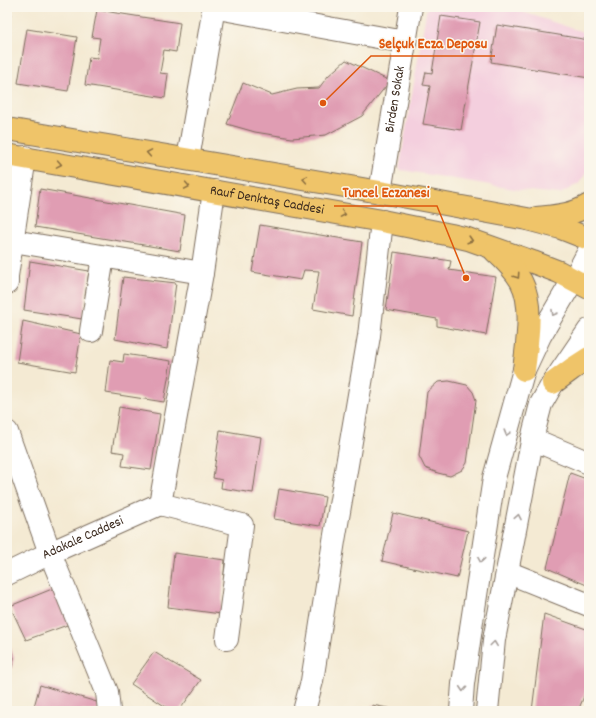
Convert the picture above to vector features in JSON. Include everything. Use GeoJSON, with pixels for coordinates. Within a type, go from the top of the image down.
{"type":"FeatureCollection","features":[{"type":"Feature","properties":{"kind":"main road","name":"Rauf Denktaş Caddesi"},"geometry":{"type":"LineString","coordinates":[[7,129],[380,192],[527,219],[561,228],[589,239]]}},
{"type":"Feature","properties":{"kind":"main road","name":"Rauf Denktaş Caddesi"},"geometry":{"type":"LineString","coordinates":[[16,156],[382,221],[451,235],[540,264],[581,284]]}},
{"type":"Feature","properties":{"kind":"main road"},"geometry":{"type":"LineString","coordinates":[[527,219],[565,215],[577,212],[589,205]]}},
{"type":"Feature","properties":{"kind":"main road"},"geometry":{"type":"LineString","coordinates":[[491,247],[515,272],[522,282],[526,294],[529,308],[524,370]]}},
{"type":"Feature","properties":{"kind":"main road"},"geometry":{"type":"LineString","coordinates":[[554,383],[589,358]]}},
{"type":"Feature","properties":{"kind":"street"},"geometry":{"type":"LineString","coordinates":[[188,159],[213,7],[405,42]]}},
{"type":"Feature","properties":{"kind":"street","name":"Birden Sokak"},"geometry":{"type":"LineString","coordinates":[[380,192],[411,7]]}},
{"type":"Feature","properties":{"kind":"street"},"geometry":{"type":"LineString","coordinates":[[7,283],[13,241],[16,156]]}},
{"type":"Feature","properties":{"kind":"street"},"geometry":{"type":"LineString","coordinates":[[214,191],[202,274],[160,504],[242,525],[227,639]]}},
{"type":"Feature","properties":{"kind":"street"},"geometry":{"type":"LineString","coordinates":[[304,711],[312,681],[369,336],[382,221]]}},
{"type":"Feature","properties":{"kind":"street"},"geometry":{"type":"LineString","coordinates":[[13,241],[202,274]]}},
{"type":"Feature","properties":{"kind":"street"},"geometry":{"type":"LineString","coordinates":[[461,711],[463,684],[494,478],[524,370],[540,336],[581,284],[589,251]]}},
{"type":"Feature","properties":{"kind":"street"},"geometry":{"type":"LineString","coordinates":[[91,331],[103,257]]}},
{"type":"Feature","properties":{"kind":"street"},"geometry":{"type":"LineString","coordinates":[[487,711],[494,640],[532,439],[541,404],[589,330]]}},
{"type":"Feature","properties":{"kind":"street"},"geometry":{"type":"LineString","coordinates":[[7,432],[50,553],[107,692],[109,711]]}},
{"type":"Feature","properties":{"kind":"street"},"geometry":{"type":"LineString","coordinates":[[532,439],[589,463]]}},
{"type":"Feature","properties":{"kind":"street","name":"Adakale Caddesi"},"geometry":{"type":"LineString","coordinates":[[7,574],[50,553],[160,504]]}},
{"type":"Feature","properties":{"kind":"street"},"geometry":{"type":"LineString","coordinates":[[507,572],[589,604]]}},
{"type":"Feature","properties":{"kind":"shaded area"},"geometry":{"type":"Polygon","coordinates":[[[427,7],[508,7],[589,34],[589,168],[580,183],[560,194],[520,190],[399,170],[427,7]]]}},
{"type":"Feature","properties":{"kind":"building"},"geometry":{"type":"Polygon","coordinates":[[[7,7],[12,7],[8,33],[7,33],[7,7]]]}},
{"type":"Feature","properties":{"kind":"building"},"geometry":{"type":"Polygon","coordinates":[[[97,10],[180,23],[176,52],[164,50],[160,73],[168,74],[165,98],[85,85],[89,57],[97,58],[100,38],[92,37],[97,10]]]}},
{"type":"Feature","properties":{"kind":"building"},"geometry":{"type":"Polygon","coordinates":[[[441,16],[480,22],[461,130],[423,124],[430,86],[423,85],[426,72],[432,73],[441,16]]]}},
{"type":"Feature","properties":{"kind":"building"},"geometry":{"type":"Polygon","coordinates":[[[497,25],[589,40],[589,78],[491,62],[497,25]]]}},
{"type":"Feature","properties":{"kind":"building"},"geometry":{"type":"Polygon","coordinates":[[[27,29],[77,37],[68,91],[18,83],[27,29]]]}},
{"type":"Feature","properties":{"kind":"building"},"geometry":{"type":"Polygon","coordinates":[[[346,60],[390,81],[362,116],[326,135],[292,138],[255,132],[227,124],[243,83],[272,95],[297,89],[319,88],[328,76],[346,60]]]}},
{"type":"Feature","properties":{"kind":"building"},"geometry":{"type":"Polygon","coordinates":[[[7,183],[14,184],[7,219],[7,183]]]}},
{"type":"Feature","properties":{"kind":"building"},"geometry":{"type":"Polygon","coordinates":[[[40,189],[185,215],[180,251],[35,227],[40,189]]]}},
{"type":"Feature","properties":{"kind":"building"},"geometry":{"type":"Polygon","coordinates":[[[260,225],[362,242],[352,316],[313,309],[319,271],[304,270],[301,280],[252,272],[260,225]]]}},
{"type":"Feature","properties":{"kind":"building"},"geometry":{"type":"Polygon","coordinates":[[[394,252],[451,261],[449,270],[496,277],[486,335],[437,326],[437,319],[386,310],[394,252]]]}},
{"type":"Feature","properties":{"kind":"building"},"geometry":{"type":"Polygon","coordinates":[[[30,261],[89,271],[82,319],[24,310],[30,261]]]}},
{"type":"Feature","properties":{"kind":"building"},"geometry":{"type":"Polygon","coordinates":[[[123,277],[176,283],[167,349],[115,339],[123,277]]]}},
{"type":"Feature","properties":{"kind":"building"},"geometry":{"type":"Polygon","coordinates":[[[23,321],[81,334],[75,372],[17,362],[23,321]]]}},
{"type":"Feature","properties":{"kind":"building"},"geometry":{"type":"Polygon","coordinates":[[[124,354],[171,361],[164,402],[106,393],[110,360],[123,362],[124,354]]]}},
{"type":"Feature","properties":{"kind":"building"},"geometry":{"type":"Polygon","coordinates":[[[449,381],[467,385],[473,392],[476,400],[467,463],[462,470],[450,476],[425,468],[419,456],[427,392],[438,382],[449,381]]]}},
{"type":"Feature","properties":{"kind":"building"},"geometry":{"type":"Polygon","coordinates":[[[119,407],[160,414],[151,470],[122,466],[124,453],[112,451],[119,407]]]}},
{"type":"Feature","properties":{"kind":"building"},"geometry":{"type":"Polygon","coordinates":[[[220,430],[261,437],[253,493],[221,488],[222,480],[213,478],[220,430]]]}},
{"type":"Feature","properties":{"kind":"building"},"geometry":{"type":"Polygon","coordinates":[[[570,473],[589,480],[589,586],[547,568],[570,473]]]}},
{"type":"Feature","properties":{"kind":"building"},"geometry":{"type":"Polygon","coordinates":[[[279,489],[325,497],[320,526],[274,519],[279,489]]]}},
{"type":"Feature","properties":{"kind":"building"},"geometry":{"type":"Polygon","coordinates":[[[393,513],[468,531],[457,578],[382,561],[393,513]]]}},
{"type":"Feature","properties":{"kind":"building"},"geometry":{"type":"Polygon","coordinates":[[[174,553],[225,560],[221,614],[168,607],[174,553]]]}},
{"type":"Feature","properties":{"kind":"building"},"geometry":{"type":"Polygon","coordinates":[[[57,587],[70,624],[26,640],[10,606],[57,587]]]}},
{"type":"Feature","properties":{"kind":"building"},"geometry":{"type":"Polygon","coordinates":[[[544,614],[589,630],[589,684],[578,711],[532,711],[544,614]]]}},
{"type":"Feature","properties":{"kind":"building"},"geometry":{"type":"Polygon","coordinates":[[[7,637],[14,658],[8,682],[7,682],[7,637]]]}},
{"type":"Feature","properties":{"kind":"building"},"geometry":{"type":"Polygon","coordinates":[[[154,652],[201,680],[179,711],[172,711],[131,684],[154,652]]]}},
{"type":"Feature","properties":{"kind":"building"},"geometry":{"type":"Polygon","coordinates":[[[40,685],[100,703],[97,711],[33,710],[40,685]]]}},
{"type":"Feature","properties":{"kind":"building"},"geometry":{"type":"Polygon","coordinates":[[[372,705],[398,710],[398,711],[371,711],[372,705]]]}},
{"type":"Feature","properties":{"kind":"place","name":"Selçuk Ecza Deposu"},"geometry":{"type":"Point","coordinates":[323,103]}},
{"type":"Feature","properties":{"kind":"place","name":"Tuncel Eczanesi"},"geometry":{"type":"Point","coordinates":[466,278]}}]}
